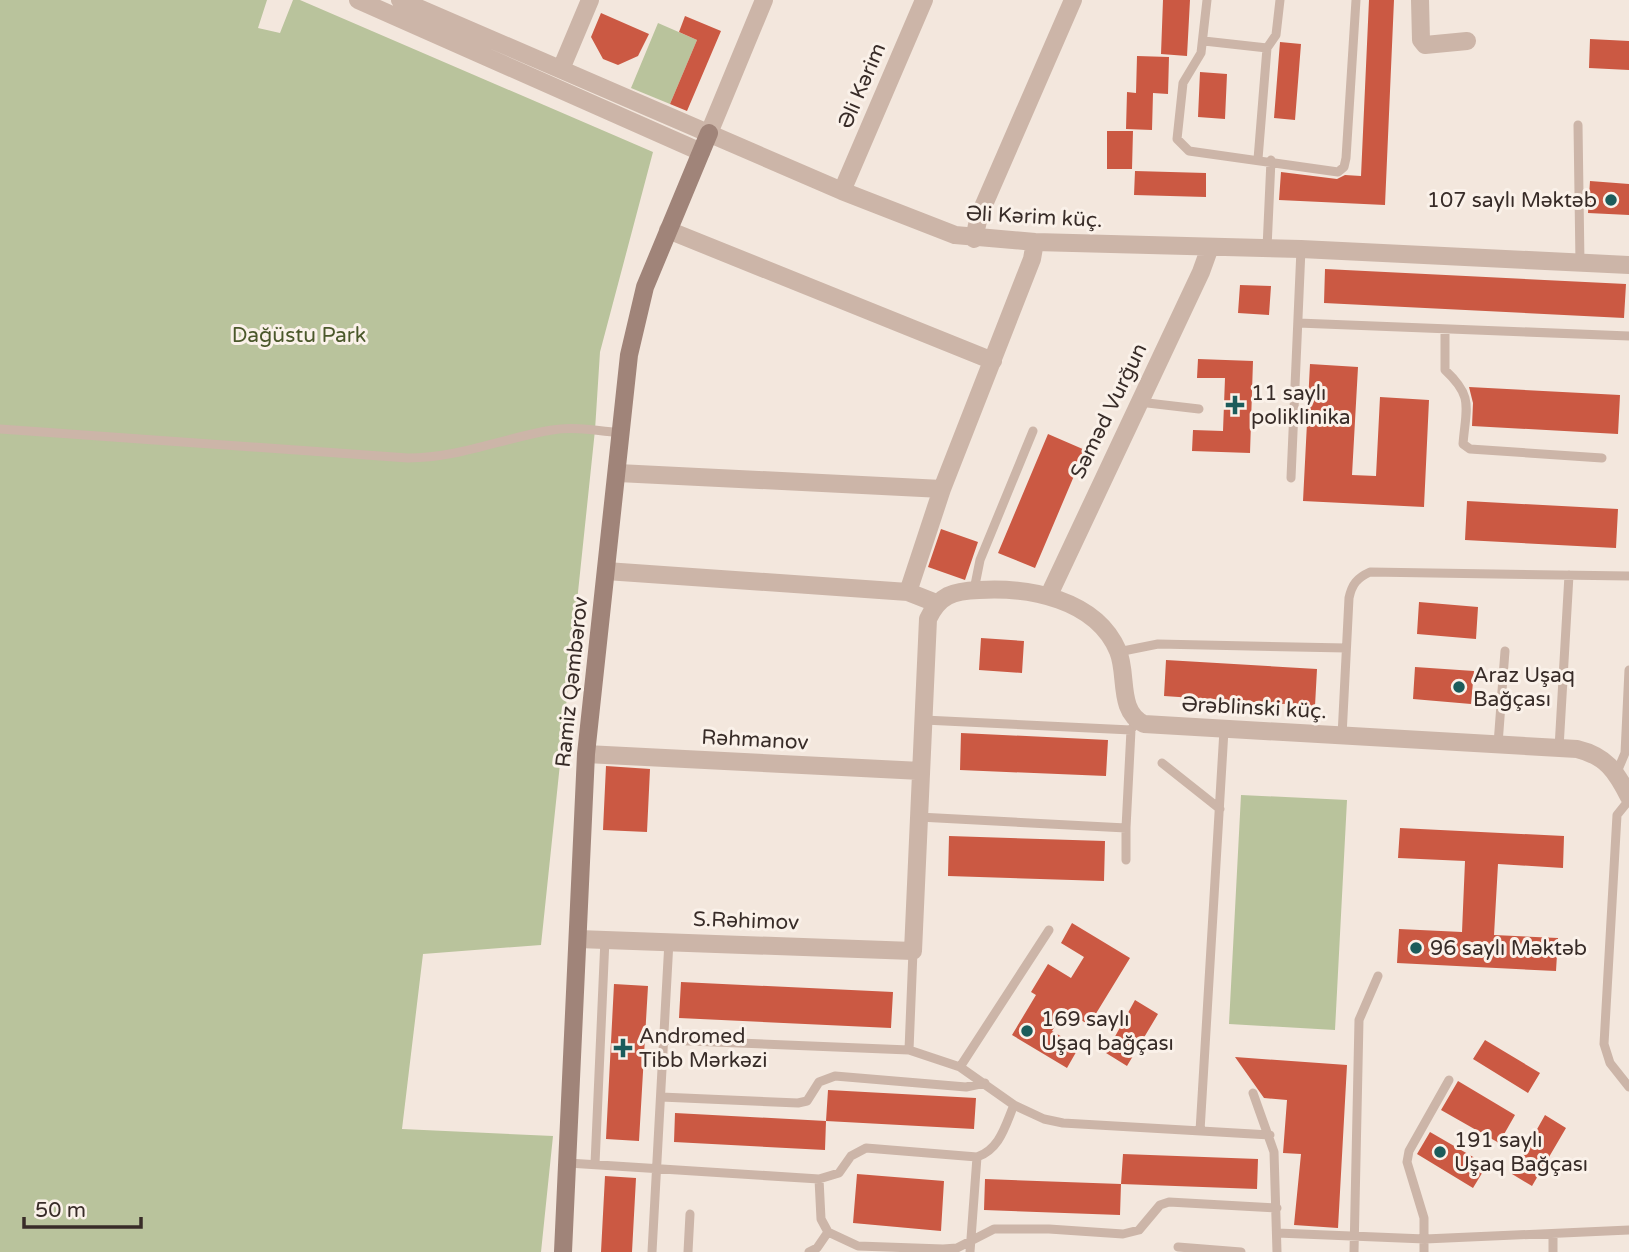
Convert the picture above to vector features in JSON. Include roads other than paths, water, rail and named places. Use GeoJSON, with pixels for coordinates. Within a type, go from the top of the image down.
{"type":"FeatureCollection","features":[{"type":"Feature","properties":{"kind":"main road","name":"Ramiz Qəmbərov"},"geometry":{"type":"LineString","coordinates":[[563,1252],[586,754],[633,331],[645,288],[709,133]]}},
{"type":"Feature","properties":{"kind":"street"},"geometry":{"type":"LineString","coordinates":[[358,0],[701,152]]}},
{"type":"Feature","properties":{"kind":"street","name":"Əli Kərim küç."},"geometry":{"type":"LineString","coordinates":[[400,0],[428,6],[561,69],[842,191],[936,229],[974,239],[1301,249],[1629,265]]}},
{"type":"Feature","properties":{"kind":"street"},"geometry":{"type":"LineString","coordinates":[[561,69],[590,0]]}},
{"type":"Feature","properties":{"kind":"street"},"geometry":{"type":"LineString","coordinates":[[709,133],[764,0]]}},
{"type":"Feature","properties":{"kind":"street","name":"Əli Kərim"},"geometry":{"type":"LineString","coordinates":[[842,191],[924,0]]}},
{"type":"Feature","properties":{"kind":"street"},"geometry":{"type":"LineString","coordinates":[[974,239],[979,216],[1073,0]]}},
{"type":"Feature","properties":{"kind":"street"},"geometry":{"type":"LineString","coordinates":[[1420,0],[1421,40],[1425,45],[1467,41]]}},
{"type":"Feature","properties":{"kind":"street"},"geometry":{"type":"LineString","coordinates":[[668,230],[993,360]]}},
{"type":"Feature","properties":{"kind":"street"},"geometry":{"type":"LineString","coordinates":[[908,592],[942,489],[1032,259],[1035,242]]}},
{"type":"Feature","properties":{"kind":"street","name":"Səməd Vurğun"},"geometry":{"type":"LineString","coordinates":[[1049,595],[1202,272],[1210,247]]}},
{"type":"Feature","properties":{"kind":"street"},"geometry":{"type":"LineString","coordinates":[[618,473],[942,489]]}},
{"type":"Feature","properties":{"kind":"street"},"geometry":{"type":"LineString","coordinates":[[606,571],[908,592],[936,603]]}},
{"type":"Feature","properties":{"kind":"street"},"geometry":{"type":"LineString","coordinates":[[913,951],[928,619],[936,603],[944,596],[1001,588],[1049,595],[1094,621],[1118,652],[1127,707],[1134,725]]}},
{"type":"Feature","properties":{"kind":"street","name":"Ərəblinski küç."},"geometry":{"type":"LineString","coordinates":[[1134,725],[1498,744],[1589,752],[1602,758],[1617,772],[1629,798]]}},
{"type":"Feature","properties":{"kind":"street","name":"Rəhmanov"},"geometry":{"type":"LineString","coordinates":[[586,754],[921,771]]}},
{"type":"Feature","properties":{"kind":"street","name":"S.Rəhimov"},"geometry":{"type":"LineString","coordinates":[[578,939],[913,951]]}},
{"type":"Feature","properties":{"kind":"lane"},"geometry":{"type":"LineString","coordinates":[[1207,0],[1205,41],[1184,83],[1177,139],[1189,151],[1271,160],[1338,172],[1344,167],[1356,0]]}},
{"type":"Feature","properties":{"kind":"lane"},"geometry":{"type":"LineString","coordinates":[[1258,159],[1267,48],[1276,35],[1280,0]]}},
{"type":"Feature","properties":{"kind":"lane"},"geometry":{"type":"LineString","coordinates":[[1205,41],[1267,48]]}},
{"type":"Feature","properties":{"kind":"lane"},"geometry":{"type":"LineString","coordinates":[[1578,125],[1580,263]]}},
{"type":"Feature","properties":{"kind":"lane"},"geometry":{"type":"LineString","coordinates":[[1267,248],[1271,160]]}},
{"type":"Feature","properties":{"kind":"lane"},"geometry":{"type":"LineString","coordinates":[[1291,478],[1301,249]]}},
{"type":"Feature","properties":{"kind":"lane"},"geometry":{"type":"LineString","coordinates":[[1298,323],[1629,336]]}},
{"type":"Feature","properties":{"kind":"lane"},"geometry":{"type":"LineString","coordinates":[[1445,330],[1445,370],[1463,387],[1466,399],[1463,443],[1470,449],[1602,458]]}},
{"type":"Feature","properties":{"kind":"lane"},"geometry":{"type":"LineString","coordinates":[[1139,402],[1199,409]]}},
{"type":"Feature","properties":{"kind":"lane"},"geometry":{"type":"LineString","coordinates":[[0,429],[408,458],[457,455],[551,430],[573,428],[622,433]]}},
{"type":"Feature","properties":{"kind":"lane"},"geometry":{"type":"LineString","coordinates":[[974,590],[980,560],[1033,431]]}},
{"type":"Feature","properties":{"kind":"lane"},"geometry":{"type":"LineString","coordinates":[[1342,736],[1352,586],[1370,572],[1629,576]]}},
{"type":"Feature","properties":{"kind":"lane"},"geometry":{"type":"LineString","coordinates":[[1559,748],[1569,575]]}},
{"type":"Feature","properties":{"kind":"lane"},"geometry":{"type":"LineString","coordinates":[[1118,652],[1158,644],[1346,648]]}},
{"type":"Feature","properties":{"kind":"lane"},"geometry":{"type":"LineString","coordinates":[[1498,744],[1505,651]]}},
{"type":"Feature","properties":{"kind":"lane"},"geometry":{"type":"LineString","coordinates":[[1617,772],[1625,753],[1629,670]]}},
{"type":"Feature","properties":{"kind":"lane"},"geometry":{"type":"LineString","coordinates":[[924,720],[1134,725],[1126,860]]}},
{"type":"Feature","properties":{"kind":"lane"},"geometry":{"type":"LineString","coordinates":[[1200,1131],[1224,730]]}},
{"type":"Feature","properties":{"kind":"lane"},"geometry":{"type":"LineString","coordinates":[[1162,762],[1220,808]]}},
{"type":"Feature","properties":{"kind":"lane"},"geometry":{"type":"LineString","coordinates":[[1629,798],[1617,814],[1604,1044],[1610,1063],[1629,1087]]}},
{"type":"Feature","properties":{"kind":"lane"},"geometry":{"type":"LineString","coordinates":[[919,817],[1126,828]]}},
{"type":"Feature","properties":{"kind":"lane"},"geometry":{"type":"LineString","coordinates":[[960,1067],[1049,930]]}},
{"type":"Feature","properties":{"kind":"lane"},"geometry":{"type":"LineString","coordinates":[[595,1164],[605,939]]}},
{"type":"Feature","properties":{"kind":"lane"},"geometry":{"type":"LineString","coordinates":[[652,1252],[669,941]]}},
{"type":"Feature","properties":{"kind":"lane"},"geometry":{"type":"LineString","coordinates":[[909,1050],[913,951]]}},
{"type":"Feature","properties":{"kind":"lane"},"geometry":{"type":"LineString","coordinates":[[1354,1252],[1359,1020],[1378,976]]}},
{"type":"Feature","properties":{"kind":"lane"},"geometry":{"type":"LineString","coordinates":[[664,1040],[909,1050],[960,1067],[1029,1114],[1063,1123],[1270,1135]]}},
{"type":"Feature","properties":{"kind":"lane"},"geometry":{"type":"LineString","coordinates":[[661,1097],[798,1103],[807,1101],[819,1082],[835,1076],[966,1087],[985,1083]]}},
{"type":"Feature","properties":{"kind":"lane"},"geometry":{"type":"LineString","coordinates":[[1424,1252],[1424,1218],[1407,1162],[1409,1151],[1449,1080]]}},
{"type":"Feature","properties":{"kind":"lane"},"geometry":{"type":"LineString","coordinates":[[1252,1093],[1270,1135],[1277,1208],[1277,1252]]}},
{"type":"Feature","properties":{"kind":"lane"},"geometry":{"type":"LineString","coordinates":[[568,1163],[819,1179],[839,1173],[851,1156],[866,1148],[977,1157],[988,1153],[999,1141],[1014,1105]]}},
{"type":"Feature","properties":{"kind":"lane"},"geometry":{"type":"LineString","coordinates":[[970,1252],[977,1157]]}},
{"type":"Feature","properties":{"kind":"lane"},"geometry":{"type":"LineString","coordinates":[[819,1179],[821,1219],[828,1232],[858,1246],[957,1248],[994,1229],[1123,1234],[1139,1230],[1160,1205],[1170,1202],[1277,1208]]}},
{"type":"Feature","properties":{"kind":"lane"},"geometry":{"type":"LineString","coordinates":[[688,1252],[690,1214]]}},
{"type":"Feature","properties":{"kind":"lane"},"geometry":{"type":"LineString","coordinates":[[1277,1233],[1425,1239],[1629,1230]]}},
{"type":"Feature","properties":{"kind":"lane"},"geometry":{"type":"LineString","coordinates":[[808,1252],[817,1248],[828,1232]]}},
{"type":"Feature","properties":{"kind":"lane"},"geometry":{"type":"LineString","coordinates":[[1553,1234],[1553,1252]]}},
{"type":"Feature","properties":{"kind":"lane"},"geometry":{"type":"LineString","coordinates":[[1178,1247],[1241,1252]]}},
{"type":"Feature","properties":{"kind":"place","name":"107 saylı Məktəb"},"geometry":{"type":"Point","coordinates":[1611,200]}},
{"type":"Feature","properties":{"kind":"place","name":"11 saylı poliklinika"},"geometry":{"type":"Point","coordinates":[1235,405]}},
{"type":"Feature","properties":{"kind":"place","name":"Araz Uşaq Bağçası"},"geometry":{"type":"Point","coordinates":[1459,687]}},
{"type":"Feature","properties":{"kind":"place","name":"96 saylı Məktəb"},"geometry":{"type":"Point","coordinates":[1416,948]}},
{"type":"Feature","properties":{"kind":"place","name":"169 saylı Uşaq bağçası"},"geometry":{"type":"Point","coordinates":[1027,1031]}},
{"type":"Feature","properties":{"kind":"place","name":"Andromed Tibb Mərkəzi"},"geometry":{"type":"Point","coordinates":[623,1048]}},
{"type":"Feature","properties":{"kind":"place","name":"191 saylı Uşaq Bağçası"},"geometry":{"type":"Point","coordinates":[1440,1152]}},
{"type":"Feature","properties":{"kind":"park label","name":"Dağüstu Park"},"geometry":{"type":"Point","coordinates":[299,335]}}]}
